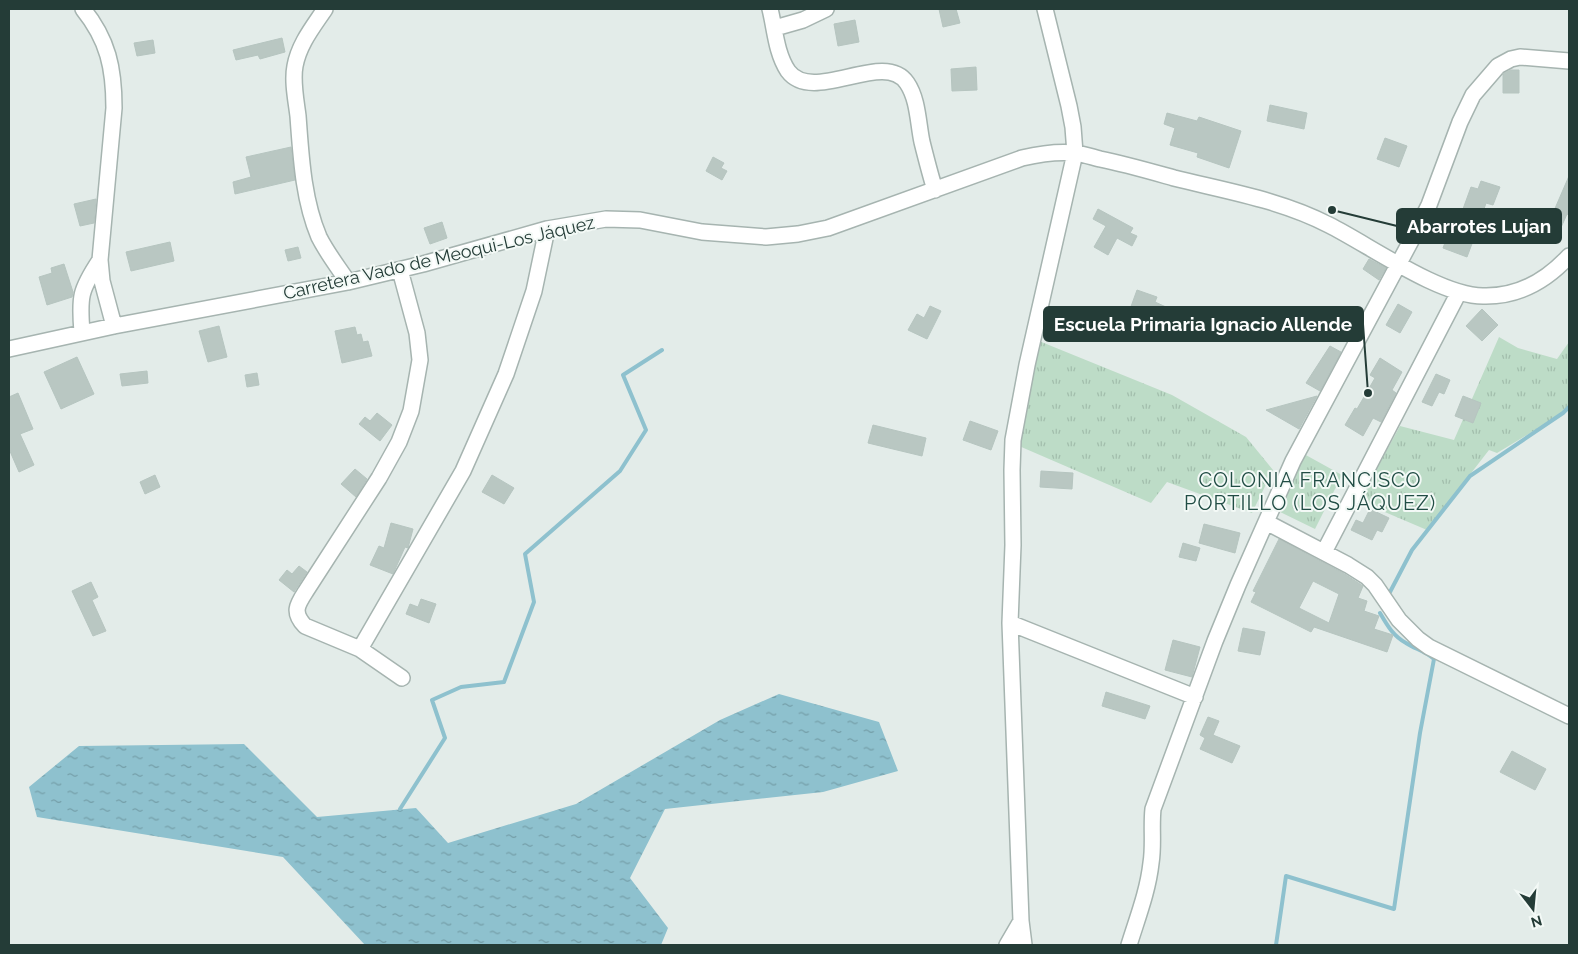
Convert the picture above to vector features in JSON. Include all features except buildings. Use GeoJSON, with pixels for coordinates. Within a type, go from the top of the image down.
{"type":"FeatureCollection","features":[{"type":"Feature","properties":{"kind":"street"},"geometry":{"type":"LineString","coordinates":[[83,9],[105,42],[112,68],[114,86],[114,108],[100,260],[102,281],[114,326]]}},
{"type":"Feature","properties":{"kind":"street"},"geometry":{"type":"LineString","coordinates":[[325,9],[301,44],[294,67],[295,86],[302,165],[313,218],[326,248],[348,282]]}},
{"type":"Feature","properties":{"kind":"street"},"geometry":{"type":"LineString","coordinates":[[770,9],[780,54],[789,72],[799,80],[815,83],[885,71],[898,74],[907,83],[914,102],[922,142],[935,190]]}},
{"type":"Feature","properties":{"kind":"street"},"geometry":{"type":"LineString","coordinates":[[775,28],[803,20],[826,9]]}},
{"type":"Feature","properties":{"kind":"street"},"geometry":{"type":"LineString","coordinates":[[1024,945],[1021,920],[1010,623],[1013,545],[1013,440],[1029,356],[1075,153],[1074,128],[1045,9]]}},
{"type":"Feature","properties":{"kind":"street"},"geometry":{"type":"LineString","coordinates":[[1129,945],[1150,870],[1153,809],[1238,585],[1292,461],[1429,205],[1466,106],[1481,84],[1498,66],[1511,59],[1520,57],[1569,61]]}},
{"type":"Feature","properties":{"kind":"street","name":"Carretera Vado de Meoqui-Los Jáquez"},"geometry":{"type":"LineString","coordinates":[[9,349],[82,332],[348,282],[400,270],[547,229],[606,218],[640,220],[702,232],[766,236],[798,234],[828,228],[1022,158],[1038,154],[1075,153],[1295,209],[1330,225],[1398,263],[1458,292],[1482,296],[1518,292],[1544,278],[1569,256]]}},
{"type":"Feature","properties":{"kind":"street"},"geometry":{"type":"LineString","coordinates":[[360,649],[463,471],[506,374],[534,291],[547,229]]}},
{"type":"Feature","properties":{"kind":"street"},"geometry":{"type":"LineString","coordinates":[[82,332],[80,306],[82,292],[89,276],[100,260]]}},
{"type":"Feature","properties":{"kind":"street"},"geometry":{"type":"LineString","coordinates":[[400,270],[417,333],[420,360],[411,411],[395,450],[298,604],[296,613],[305,626],[360,649],[402,678]]}},
{"type":"Feature","properties":{"kind":"street"},"geometry":{"type":"LineString","coordinates":[[1324,552],[1458,292]]}},
{"type":"Feature","properties":{"kind":"street"},"geometry":{"type":"LineString","coordinates":[[1266,522],[1367,577],[1399,620],[1429,647],[1569,716]]}},
{"type":"Feature","properties":{"kind":"street"},"geometry":{"type":"LineString","coordinates":[[1010,623],[1195,697]]}},
{"type":"Feature","properties":{"kind":"street"},"geometry":{"type":"LineString","coordinates":[[1007,945],[1021,920]]}},
{"type":"Feature","properties":{"kind":"green space"},"geometry":{"type":"Polygon","coordinates":[[[1499,337],[1518,348],[1557,359],[1569,342],[1569,407],[1563,413],[1497,453],[1489,450],[1427,530],[1359,501],[1400,426],[1454,440],[1499,337]]]}},
{"type":"Feature","properties":{"kind":"green space"},"geometry":{"type":"Polygon","coordinates":[[[1039,341],[1172,395],[1246,437],[1273,470],[1252,513],[1167,482],[1151,503],[1019,446],[1039,341]]]}},
{"type":"Feature","properties":{"kind":"green space"},"geometry":{"type":"Polygon","coordinates":[[[1304,454],[1342,475],[1315,529],[1276,510],[1304,454]]]}},
{"type":"Feature","properties":{"kind":"water"},"geometry":{"type":"Polygon","coordinates":[[[779,694],[879,722],[898,771],[823,792],[665,809],[630,878],[668,928],[661,945],[365,945],[283,857],[37,817],[29,787],[79,746],[244,744],[317,817],[416,808],[448,843],[576,804],[720,720],[779,694]]]}},
{"type":"Feature","properties":{"kind":"waterway"},"geometry":{"type":"LineString","coordinates":[[400,809],[445,738],[432,700],[461,687],[504,682],[534,602],[525,554],[620,471],[646,430],[623,375],[662,350]]}},
{"type":"Feature","properties":{"kind":"waterway"},"geometry":{"type":"LineString","coordinates":[[1390,592],[1412,550],[1470,476],[1569,407]]}},
{"type":"Feature","properties":{"kind":"waterway"},"geometry":{"type":"LineString","coordinates":[[1276,945],[1286,876],[1394,909],[1420,733],[1434,659],[1397,637],[1380,613]]}},
{"type":"Feature","properties":{"kind":"place","name":"Abarrotes Lujan"},"geometry":{"type":"Point","coordinates":[1332,210]}},
{"type":"Feature","properties":{"kind":"place","name":"Escuela Primaria Ignacio Allende"},"geometry":{"type":"Point","coordinates":[1368,393]}},
{"type":"Feature","properties":{"kind":"district","name":"COLONIA FRANCISCO PORTILLO (LOS JÁQUEZ)"},"geometry":{"type":"Point","coordinates":[1310,492]}}]}
